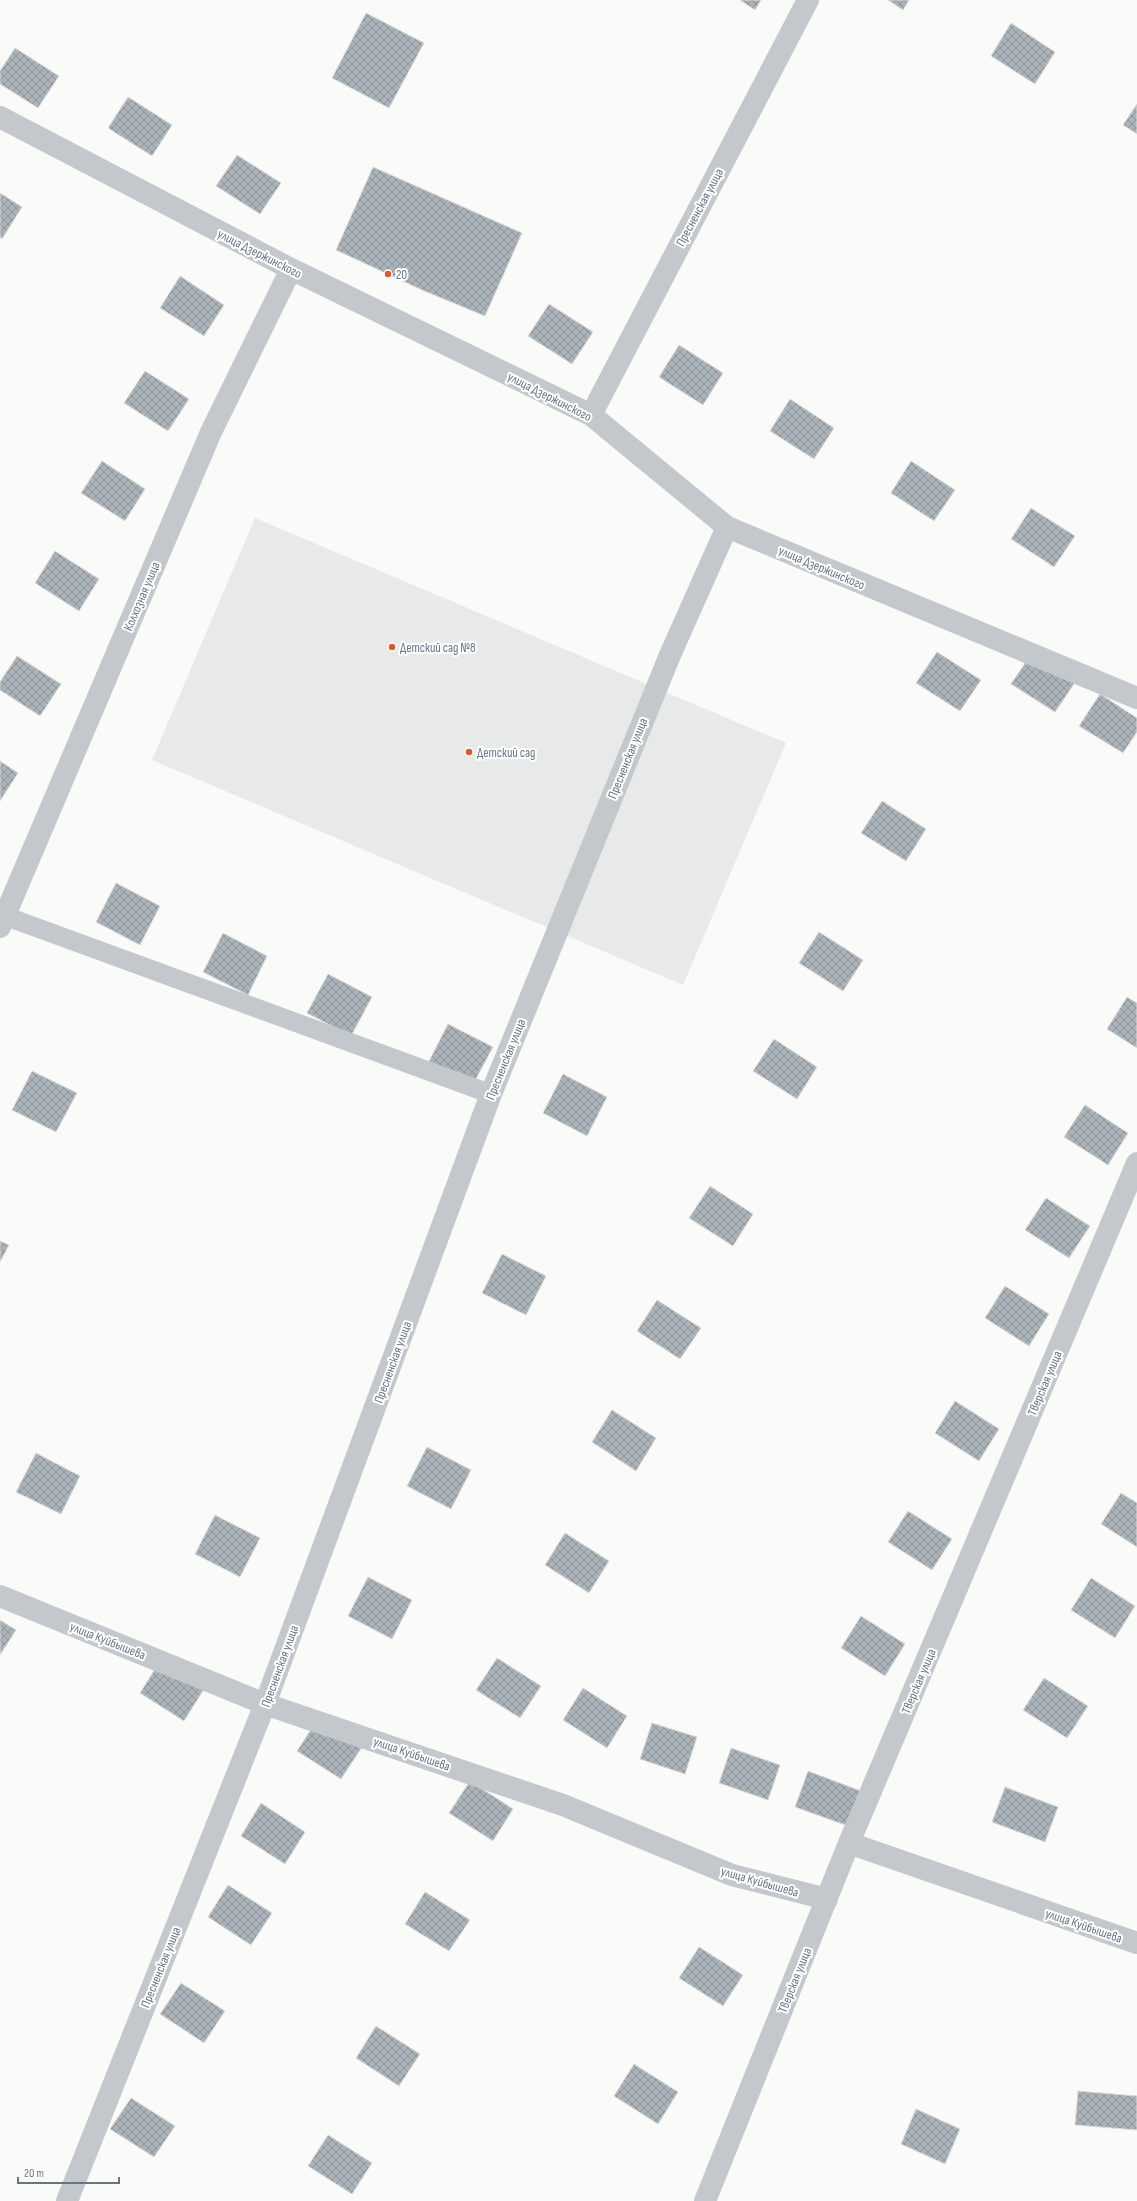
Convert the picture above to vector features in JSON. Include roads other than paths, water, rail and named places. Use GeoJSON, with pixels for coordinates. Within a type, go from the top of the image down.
{"type":"FeatureCollection","features":[{"type":"Feature","properties":{"kind":"street","name":"Пресненская улица"},"geometry":{"type":"LineString","coordinates":[[591,415],[808,0]]}},
{"type":"Feature","properties":{"kind":"street","name":"улица Дзержинского"},"geometry":{"type":"LineString","coordinates":[[0,117],[291,269],[591,415],[727,527],[1137,698]]}},
{"type":"Feature","properties":{"kind":"street","name":"Колхозная улица"},"geometry":{"type":"LineString","coordinates":[[2,921],[211,432],[291,269]]}},
{"type":"Feature","properties":{"kind":"street","name":"Пресненская улица"},"geometry":{"type":"LineString","coordinates":[[67,2201],[265,1704],[491,1094],[670,655],[727,527]]}},
{"type":"Feature","properties":{"kind":"street","name":"Тверская улица"},"geometry":{"type":"LineString","coordinates":[[705,2201],[849,1843],[1137,1163]]}},
{"type":"Feature","properties":{"kind":"street","name":"улица Куйбышева"},"geometry":{"type":"LineString","coordinates":[[0,1596],[265,1704],[563,1805],[732,1875],[827,1899]]}},
{"type":"Feature","properties":{"kind":"street","name":"улица Куйбышева"},"geometry":{"type":"LineString","coordinates":[[849,1843],[1137,1943]]}},
{"type":"Feature","properties":{"kind":"lane"},"geometry":{"type":"LineString","coordinates":[[2,921],[491,1094]]}},
{"type":"Feature","properties":{"kind":"place","name":"20"},"geometry":{"type":"Point","coordinates":[388,274]}},
{"type":"Feature","properties":{"kind":"place","name":"Детский сад №8"},"geometry":{"type":"Point","coordinates":[392,647]}},
{"type":"Feature","properties":{"kind":"place","name":"Детский сад"},"geometry":{"type":"Point","coordinates":[469,752]}}]}
